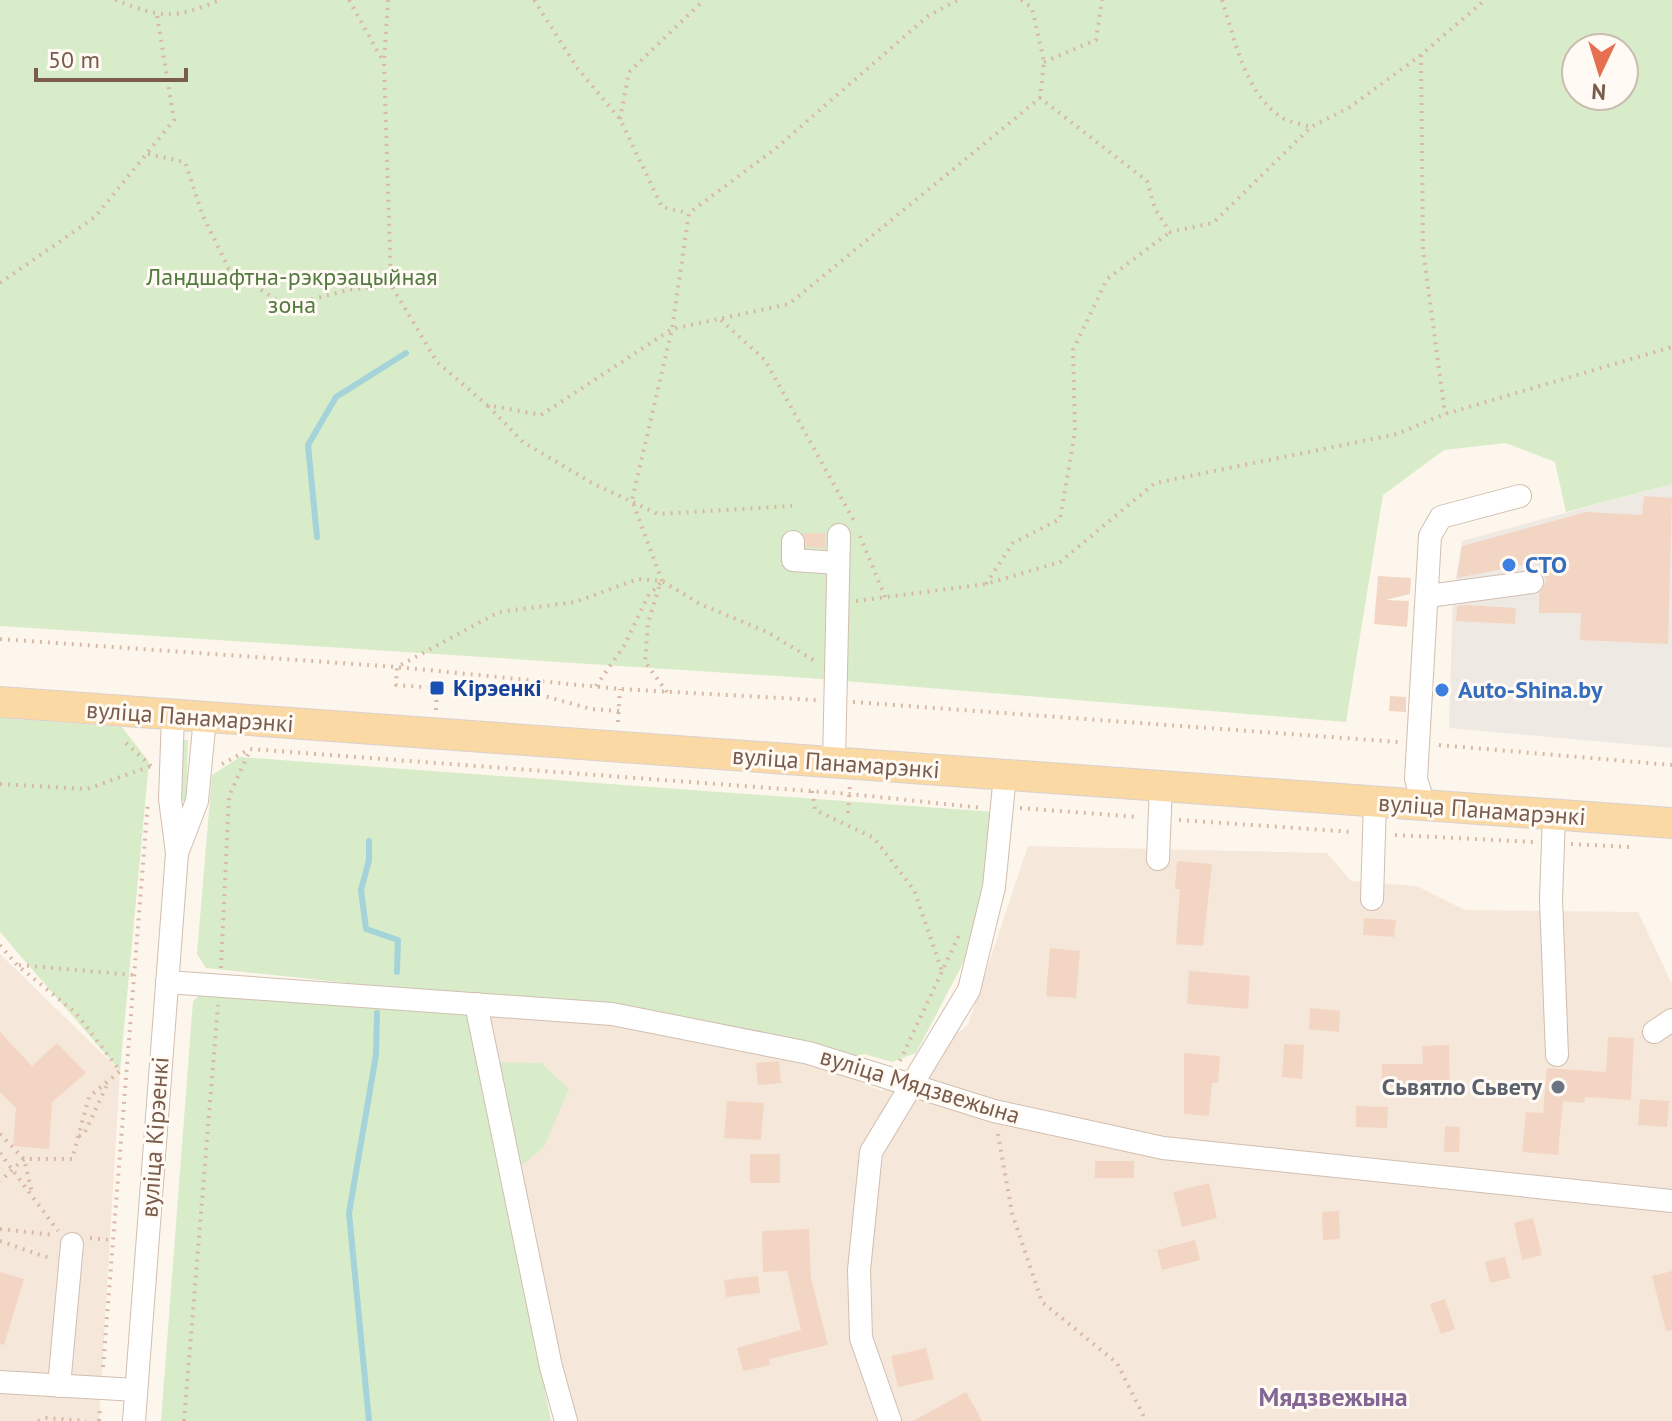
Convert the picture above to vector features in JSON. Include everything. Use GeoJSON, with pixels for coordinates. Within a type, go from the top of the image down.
{"type":"FeatureCollection","features":[{"type":"Feature","properties":{"kind":"main road","name":"вуліца Панамарэнкі"},"geometry":{"type":"LineString","coordinates":[[0,702],[1424,805],[1553,829],[1672,823]]}},
{"type":"Feature","properties":{"kind":"street"},"geometry":{"type":"LineString","coordinates":[[1424,805],[1416,779],[1430,536],[1441,517],[1520,496]]}},
{"type":"Feature","properties":{"kind":"street"},"geometry":{"type":"LineString","coordinates":[[834,762],[839,535]]}},
{"type":"Feature","properties":{"kind":"street"},"geometry":{"type":"LineString","coordinates":[[793,542],[793,560],[838,563]]}},
{"type":"Feature","properties":{"kind":"street"},"geometry":{"type":"LineString","coordinates":[[1428,596],[1532,582]]}},
{"type":"Feature","properties":{"kind":"street","name":"вуліца Кірэенкі"},"geometry":{"type":"LineString","coordinates":[[134,1421],[177,853],[170,799],[173,716]]}},
{"type":"Feature","properties":{"kind":"street","name":"вуліца Кірэенкі"},"geometry":{"type":"LineString","coordinates":[[177,853],[197,801],[205,718]]}},
{"type":"Feature","properties":{"kind":"street"},"geometry":{"type":"LineString","coordinates":[[890,1421],[861,1338],[859,1270],[871,1152],[900,1083],[969,990],[994,887],[992,807],[1005,775]]}},
{"type":"Feature","properties":{"kind":"street"},"geometry":{"type":"LineString","coordinates":[[1158,859],[1161,785]]}},
{"type":"Feature","properties":{"kind":"street"},"geometry":{"type":"LineString","coordinates":[[1372,899],[1375,801]]}},
{"type":"Feature","properties":{"kind":"street"},"geometry":{"type":"LineString","coordinates":[[1553,829],[1551,899],[1557,1055]]}},
{"type":"Feature","properties":{"kind":"street","name":"вуліца Мядзвежына"},"geometry":{"type":"LineString","coordinates":[[167,982],[612,1014],[809,1053],[994,1111],[1163,1148],[1672,1201]]}},
{"type":"Feature","properties":{"kind":"street"},"geometry":{"type":"LineString","coordinates":[[476,1004],[551,1367],[566,1421]]}},
{"type":"Feature","properties":{"kind":"street"},"geometry":{"type":"LineString","coordinates":[[59,1386],[64,1247]]}},
{"type":"Feature","properties":{"kind":"street"},"geometry":{"type":"LineString","coordinates":[[0,1382],[136,1390]]}},
{"type":"Feature","properties":{"kind":"path"},"geometry":{"type":"LineString","coordinates":[[115,0],[157,15],[187,14],[220,0]]}},
{"type":"Feature","properties":{"kind":"path"},"geometry":{"type":"LineString","coordinates":[[349,0],[384,62]]}},
{"type":"Feature","properties":{"kind":"path"},"geometry":{"type":"LineString","coordinates":[[388,0],[384,62],[391,285],[437,362],[487,405],[523,442],[592,483],[658,514],[792,506]]}},
{"type":"Feature","properties":{"kind":"path"},"geometry":{"type":"LineString","coordinates":[[534,0],[578,69],[620,119],[662,207],[689,213]]}},
{"type":"Feature","properties":{"kind":"path"},"geometry":{"type":"LineString","coordinates":[[620,119],[629,72],[704,0]]}},
{"type":"Feature","properties":{"kind":"path"},"geometry":{"type":"LineString","coordinates":[[667,692],[645,662],[648,623],[662,581],[632,500],[672,329],[689,213],[775,149],[928,16],[958,0]]}},
{"type":"Feature","properties":{"kind":"path"},"geometry":{"type":"LineString","coordinates":[[487,405],[541,415],[672,329],[789,304],[1040,98],[1044,62],[1032,8],[1021,0]]}},
{"type":"Feature","properties":{"kind":"path"},"geometry":{"type":"LineString","coordinates":[[1044,62],[1096,40],[1102,0]]}},
{"type":"Feature","properties":{"kind":"path"},"geometry":{"type":"LineString","coordinates":[[1222,0],[1240,61],[1264,99],[1281,118],[1311,127]]}},
{"type":"Feature","properties":{"kind":"path"},"geometry":{"type":"LineString","coordinates":[[986,584],[1013,543],[1060,519],[1075,432],[1073,350],[1107,279],[1170,232],[1213,223],[1311,127],[1350,107],[1421,55],[1485,0]]}},
{"type":"Feature","properties":{"kind":"path"},"geometry":{"type":"LineString","coordinates":[[0,283],[95,217],[174,120],[157,15]]}},
{"type":"Feature","properties":{"kind":"path"},"geometry":{"type":"LineString","coordinates":[[1421,55],[1423,250],[1445,414]]}},
{"type":"Feature","properties":{"kind":"path"},"geometry":{"type":"LineString","coordinates":[[1040,98],[1147,181],[1155,209],[1170,232]]}},
{"type":"Feature","properties":{"kind":"path"},"geometry":{"type":"LineString","coordinates":[[148,154],[185,162],[203,216],[229,269],[286,306],[348,290],[391,285]]}},
{"type":"Feature","properties":{"kind":"path"},"geometry":{"type":"LineString","coordinates":[[719,319],[765,360],[845,500],[885,597]]}},
{"type":"Feature","properties":{"kind":"path"},"geometry":{"type":"LineString","coordinates":[[838,603],[986,584],[1060,562],[1155,483],[1397,434],[1445,414],[1672,347]]}},
{"type":"Feature","properties":{"kind":"path"},"geometry":{"type":"LineString","coordinates":[[619,711],[591,709],[544,696],[396,685],[397,667],[499,612],[575,602],[638,579],[662,581],[700,604],[767,632],[810,655],[836,686]]}},
{"type":"Feature","properties":{"kind":"path"},"geometry":{"type":"LineString","coordinates":[[596,687],[624,646],[648,596],[662,581]]}},
{"type":"Feature","properties":{"kind":"path"},"geometry":{"type":"LineString","coordinates":[[126,743],[151,766]]}},
{"type":"Feature","properties":{"kind":"path"},"geometry":{"type":"LineString","coordinates":[[184,1421],[220,985],[229,796],[250,749]]}},
{"type":"Feature","properties":{"kind":"path"},"geometry":{"type":"LineString","coordinates":[[215,767],[250,749],[992,807],[1372,833],[1553,829],[1642,848]]}},
{"type":"Feature","properties":{"kind":"path"},"geometry":{"type":"LineString","coordinates":[[150,781],[151,766]]}},
{"type":"Feature","properties":{"kind":"path"},"geometry":{"type":"LineString","coordinates":[[0,784],[87,789],[151,766]]}},
{"type":"Feature","properties":{"kind":"path"},"geometry":{"type":"LineString","coordinates":[[812,791],[815,810],[874,838],[914,890],[942,971]]}},
{"type":"Feature","properties":{"kind":"path"},"geometry":{"type":"LineString","coordinates":[[99,1421],[123,1071],[148,796]]}},
{"type":"Feature","properties":{"kind":"path"},"geometry":{"type":"LineString","coordinates":[[980,822],[992,807]]}},
{"type":"Feature","properties":{"kind":"path"},"geometry":{"type":"LineString","coordinates":[[900,1083],[942,971],[961,932]]}},
{"type":"Feature","properties":{"kind":"path"},"geometry":{"type":"LineString","coordinates":[[0,945],[17,965],[76,1013],[123,1071]]}},
{"type":"Feature","properties":{"kind":"path"},"geometry":{"type":"LineString","coordinates":[[17,965],[134,975]]}},
{"type":"Feature","properties":{"kind":"path"},"geometry":{"type":"LineString","coordinates":[[0,1181],[24,1159],[72,1159],[89,1097],[123,1071]]}},
{"type":"Feature","properties":{"kind":"path"},"geometry":{"type":"LineString","coordinates":[[79,1136],[84,1134],[108,1082]]}},
{"type":"Feature","properties":{"kind":"path"},"geometry":{"type":"LineString","coordinates":[[994,1111],[1012,1213],[1042,1302],[1117,1363],[1146,1421]]}},
{"type":"Feature","properties":{"kind":"path"},"geometry":{"type":"LineString","coordinates":[[0,1134],[24,1159],[32,1195]]}},
{"type":"Feature","properties":{"kind":"path"},"geometry":{"type":"LineString","coordinates":[[0,1153],[32,1195],[64,1247]]}},
{"type":"Feature","properties":{"kind":"path"},"geometry":{"type":"LineString","coordinates":[[0,1241],[64,1247]]}},
{"type":"Feature","properties":{"kind":"path"},"geometry":{"type":"LineString","coordinates":[[38,1421],[47,1418],[86,1421]]}},
{"type":"Feature","properties":{"kind":"shaded area"},"geometry":{"type":"Polygon","coordinates":[[[1672,484],[1672,748],[1449,728],[1453,594],[1462,541],[1672,484]]]}},
{"type":"Feature","properties":{"kind":"shaded area","name":"Мядзвежына"},"geometry":{"type":"Polygon","coordinates":[[[1028,846],[1327,853],[1351,881],[1417,886],[1465,910],[1638,912],[1672,984],[1672,1421],[577,1421],[560,1365],[487,1016],[628,1026],[810,1062],[882,1091],[968,1025],[1028,846]]]}},
{"type":"Feature","properties":{"kind":"shaded area"},"geometry":{"type":"Polygon","coordinates":[[[0,954],[120,1071],[99,1421],[0,1421],[0,954]]]}},
{"type":"Feature","properties":{"kind":"green space","name":"Ландшафтна-рэкрэацыйная зона"},"geometry":{"type":"Polygon","coordinates":[[[0,0],[1672,0],[1672,484],[1566,512],[1555,462],[1506,443],[1444,450],[1383,495],[1346,722],[808,678],[0,626],[0,0]]]}},
{"type":"Feature","properties":{"kind":"green space"},"geometry":{"type":"Polygon","coordinates":[[[0,718],[122,727],[149,762],[120,1071],[0,932],[0,718]]]}},
{"type":"Feature","properties":{"kind":"green space"},"geometry":{"type":"Polygon","coordinates":[[[179,740],[188,740],[186,801],[177,801],[179,740]]]}},
{"type":"Feature","properties":{"kind":"green space"},"geometry":{"type":"Polygon","coordinates":[[[240,757],[994,812],[981,918],[961,967],[916,1053],[892,1062],[864,1054],[845,1058],[611,1011],[206,968],[197,954],[212,775],[240,757]]]}},
{"type":"Feature","properties":{"kind":"green space"},"geometry":{"type":"Polygon","coordinates":[[[206,989],[469,1011],[480,1062],[541,1063],[569,1089],[544,1147],[503,1181],[551,1421],[161,1421],[193,1001],[206,989]]]}},
{"type":"Feature","properties":{"kind":"building"},"geometry":{"type":"Polygon","coordinates":[[[1644,496],[1672,498],[1668,644],[1580,640],[1581,613],[1539,613],[1539,594],[1546,581],[1539,562],[1457,578],[1462,546],[1586,512],[1642,515],[1644,496]]]}},
{"type":"Feature","properties":{"kind":"building"},"geometry":{"type":"Polygon","coordinates":[[[803,533],[825,533],[825,548],[807,547],[803,533]]]}},
{"type":"Feature","properties":{"kind":"building"},"geometry":{"type":"Polygon","coordinates":[[[1378,576],[1411,578],[1410,594],[1386,600],[1409,601],[1407,627],[1374,624],[1378,576]]]}},
{"type":"Feature","properties":{"kind":"building"},"geometry":{"type":"Polygon","coordinates":[[[1457,606],[1516,608],[1515,624],[1456,621],[1457,606]]]}},
{"type":"Feature","properties":{"kind":"building"},"geometry":{"type":"Polygon","coordinates":[[[1390,696],[1406,697],[1406,712],[1389,711],[1390,696]]]}},
{"type":"Feature","properties":{"kind":"building"},"geometry":{"type":"Polygon","coordinates":[[[1177,861],[1212,864],[1203,946],[1176,944],[1180,889],[1175,889],[1177,861]]]}},
{"type":"Feature","properties":{"kind":"building"},"geometry":{"type":"Polygon","coordinates":[[[1364,918],[1396,920],[1394,937],[1363,935],[1364,918]]]}},
{"type":"Feature","properties":{"kind":"building"},"geometry":{"type":"Polygon","coordinates":[[[1050,948],[1080,951],[1076,998],[1046,996],[1050,948]]]}},
{"type":"Feature","properties":{"kind":"building"},"geometry":{"type":"Polygon","coordinates":[[[1189,971],[1250,976],[1248,1009],[1187,1004],[1189,971]]]}},
{"type":"Feature","properties":{"kind":"building"},"geometry":{"type":"Polygon","coordinates":[[[1310,1008],[1340,1011],[1339,1032],[1309,1029],[1310,1008]]]}},
{"type":"Feature","properties":{"kind":"building"},"geometry":{"type":"Polygon","coordinates":[[[0,1032],[32,1066],[57,1043],[86,1073],[52,1102],[49,1149],[13,1146],[16,1108],[0,1092],[0,1032]]]}},
{"type":"Feature","properties":{"kind":"building"},"geometry":{"type":"Polygon","coordinates":[[[1608,1037],[1634,1038],[1631,1100],[1585,1097],[1584,1103],[1563,1101],[1558,1155],[1522,1152],[1526,1112],[1543,1113],[1547,1068],[1606,1072],[1608,1037]]]}},
{"type":"Feature","properties":{"kind":"building"},"geometry":{"type":"Polygon","coordinates":[[[1284,1044],[1304,1045],[1302,1079],[1282,1077],[1284,1044]]]}},
{"type":"Feature","properties":{"kind":"building"},"geometry":{"type":"Polygon","coordinates":[[[1449,1045],[1450,1098],[1423,1098],[1423,1087],[1382,1086],[1382,1064],[1423,1064],[1422,1046],[1449,1045]]]}},
{"type":"Feature","properties":{"kind":"building"},"geometry":{"type":"Polygon","coordinates":[[[1184,1053],[1220,1056],[1218,1083],[1212,1083],[1209,1116],[1184,1114],[1184,1053]]]}},
{"type":"Feature","properties":{"kind":"building"},"geometry":{"type":"Polygon","coordinates":[[[779,1061],[781,1083],[758,1085],[756,1063],[779,1061]]]}},
{"type":"Feature","properties":{"kind":"building"},"geometry":{"type":"Polygon","coordinates":[[[1640,1099],[1669,1101],[1667,1127],[1638,1125],[1640,1099]]]}},
{"type":"Feature","properties":{"kind":"building"},"geometry":{"type":"Polygon","coordinates":[[[727,1101],[764,1103],[761,1140],[724,1138],[727,1101]]]}},
{"type":"Feature","properties":{"kind":"building"},"geometry":{"type":"Polygon","coordinates":[[[1356,1106],[1388,1107],[1387,1128],[1356,1127],[1356,1106]]]}},
{"type":"Feature","properties":{"kind":"building"},"geometry":{"type":"Polygon","coordinates":[[[1445,1126],[1460,1127],[1459,1152],[1444,1152],[1445,1126]]]}},
{"type":"Feature","properties":{"kind":"building"},"geometry":{"type":"Polygon","coordinates":[[[750,1154],[780,1154],[780,1183],[750,1183],[750,1154]]]}},
{"type":"Feature","properties":{"kind":"building"},"geometry":{"type":"Polygon","coordinates":[[[1095,1161],[1134,1161],[1134,1178],[1095,1178],[1095,1161]]]}},
{"type":"Feature","properties":{"kind":"building"},"geometry":{"type":"Polygon","coordinates":[[[1209,1183],[1217,1218],[1182,1227],[1173,1192],[1209,1183]]]}},
{"type":"Feature","properties":{"kind":"building"},"geometry":{"type":"Polygon","coordinates":[[[1339,1211],[1340,1239],[1323,1240],[1322,1212],[1339,1211]]]}},
{"type":"Feature","properties":{"kind":"building"},"geometry":{"type":"Polygon","coordinates":[[[1533,1218],[1542,1255],[1522,1260],[1514,1223],[1533,1218]]]}},
{"type":"Feature","properties":{"kind":"building"},"geometry":{"type":"Polygon","coordinates":[[[809,1229],[811,1278],[828,1345],[769,1359],[770,1365],[743,1371],[737,1348],[801,1330],[787,1271],[763,1272],[762,1231],[809,1229]]]}},
{"type":"Feature","properties":{"kind":"building"},"geometry":{"type":"Polygon","coordinates":[[[1195,1240],[1200,1260],[1162,1270],[1157,1250],[1195,1240]]]}},
{"type":"Feature","properties":{"kind":"building"},"geometry":{"type":"Polygon","coordinates":[[[1505,1257],[1510,1278],[1490,1283],[1485,1262],[1505,1257]]]}},
{"type":"Feature","properties":{"kind":"building"},"geometry":{"type":"Polygon","coordinates":[[[1672,1271],[1672,1330],[1666,1331],[1652,1276],[1672,1271]]]}},
{"type":"Feature","properties":{"kind":"building"},"geometry":{"type":"Polygon","coordinates":[[[0,1272],[24,1279],[4,1345],[0,1344],[0,1272]]]}},
{"type":"Feature","properties":{"kind":"building"},"geometry":{"type":"Polygon","coordinates":[[[758,1276],[760,1293],[726,1297],[724,1280],[758,1276]]]}},
{"type":"Feature","properties":{"kind":"building"},"geometry":{"type":"Polygon","coordinates":[[[1445,1299],[1455,1329],[1441,1334],[1430,1304],[1445,1299]]]}},
{"type":"Feature","properties":{"kind":"building"},"geometry":{"type":"Polygon","coordinates":[[[926,1348],[934,1379],[898,1387],[891,1356],[926,1348]]]}},
{"type":"Feature","properties":{"kind":"building"},"geometry":{"type":"Polygon","coordinates":[[[966,1392],[982,1421],[913,1421],[966,1392]]]}},
{"type":"Feature","properties":{"kind":"waterway"},"geometry":{"type":"LineString","coordinates":[[317,537],[308,445],[336,397],[406,353]]}},
{"type":"Feature","properties":{"kind":"waterway"},"geometry":{"type":"LineString","coordinates":[[369,841],[369,860],[361,890],[366,929],[398,940],[397,972]]}},
{"type":"Feature","properties":{"kind":"waterway"},"geometry":{"type":"LineString","coordinates":[[369,1421],[349,1213],[376,1055],[377,1013]]}},
{"type":"Feature","properties":{"kind":"place","name":"СТО"},"geometry":{"type":"Point","coordinates":[1509,565]}},
{"type":"Feature","properties":{"kind":"place","name":"Кірэенкі"},"geometry":{"type":"Point","coordinates":[437,688]}},
{"type":"Feature","properties":{"kind":"place","name":"Auto-Shina.by"},"geometry":{"type":"Point","coordinates":[1442,690]}},
{"type":"Feature","properties":{"kind":"place","name":"Сьвятло Сьвету"},"geometry":{"type":"Point","coordinates":[1558,1087]}},
{"type":"Feature","properties":{"kind":"district","name":"Мядзвежына"},"geometry":{"type":"Point","coordinates":[1333,1397]}}]}
